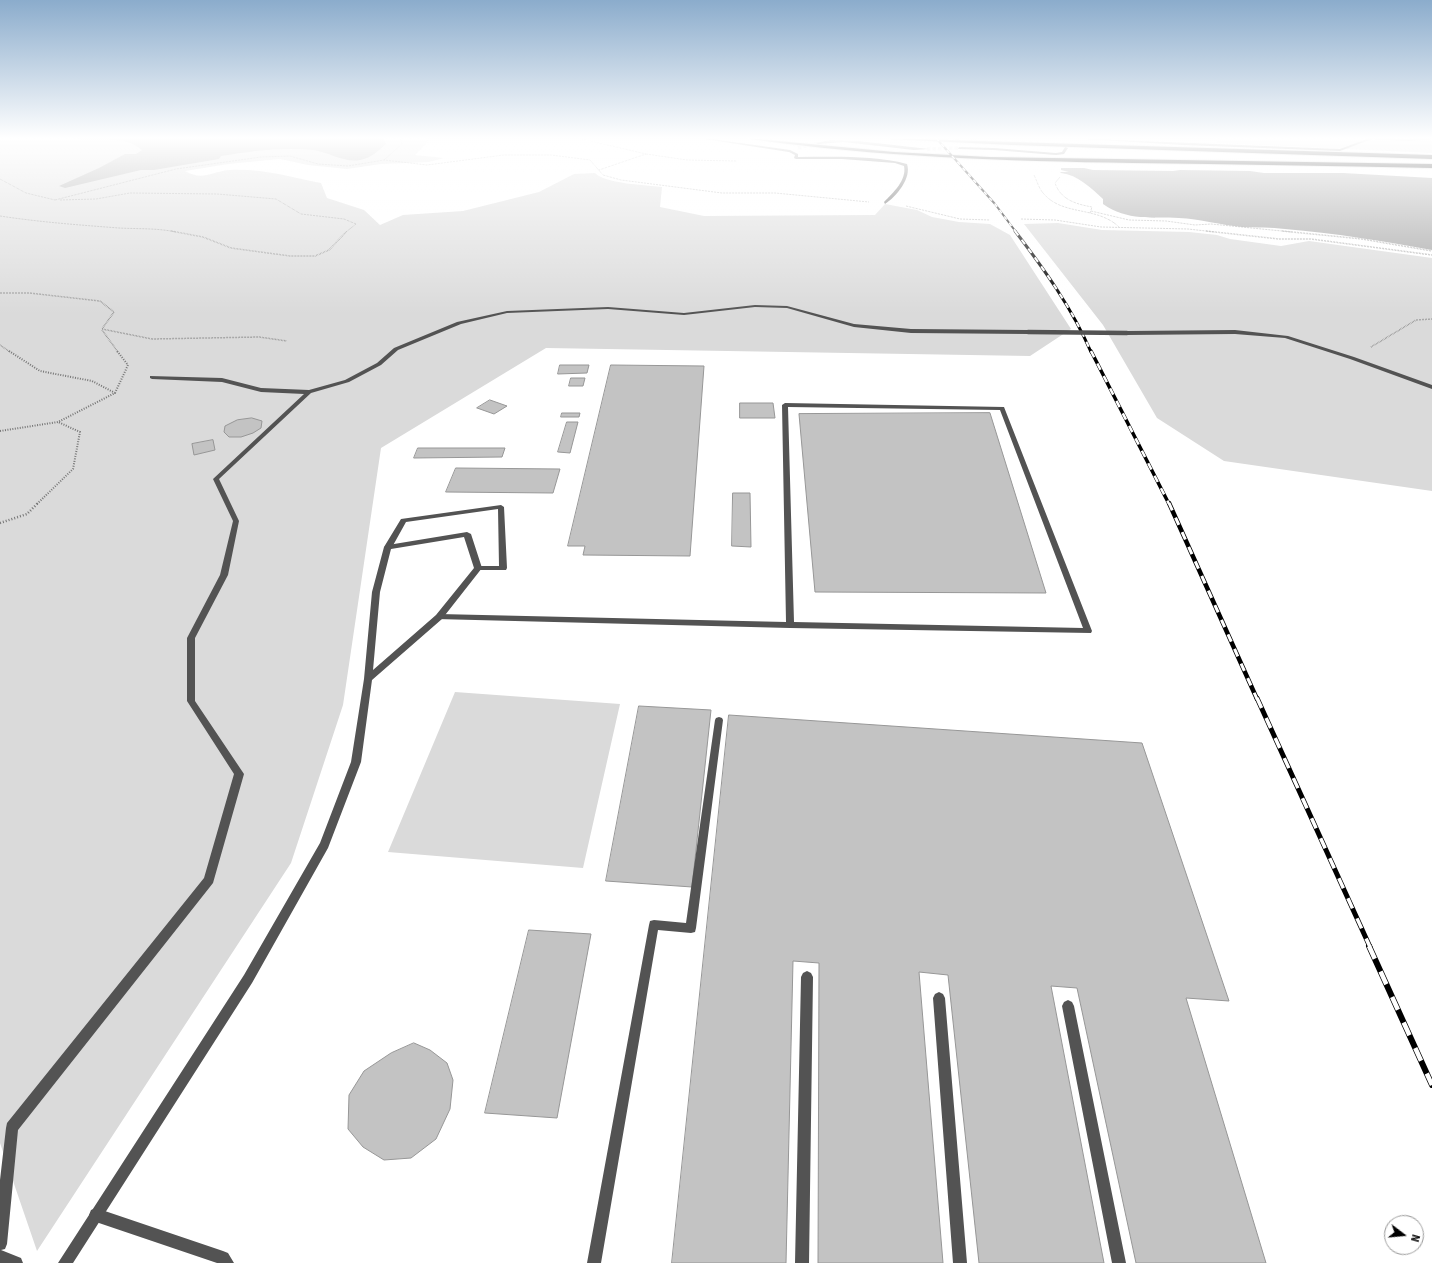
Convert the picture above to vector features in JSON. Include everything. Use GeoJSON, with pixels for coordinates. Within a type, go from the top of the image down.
{"type":"FeatureCollection","features":[{"type":"Feature","properties":{"kind":"street"},"geometry":{"type":"LineString","coordinates":[[885,203],[891,197]]}},
{"type":"Feature","properties":{"kind":"street"},"geometry":{"type":"LineString","coordinates":[[152,377],[222,380],[261,390],[309,392],[346,381],[380,364],[396,349],[459,323],[507,312],[608,308],[684,314],[755,306],[781,306],[854,325],[911,331],[1127,333],[1235,332],[1286,337],[1352,358],[1432,387]]}},
{"type":"Feature","properties":{"kind":"street"},"geometry":{"type":"LineString","coordinates":[[0,1244],[12,1128],[209,880],[239,774],[191,702],[191,638],[224,575],[236,520],[216,479],[309,392]]}},
{"type":"Feature","properties":{"kind":"street"},"geometry":{"type":"LineString","coordinates":[[439,617],[790,625],[1088,630],[1002,408],[785,404],[790,625]]}},
{"type":"Feature","properties":{"kind":"street"},"geometry":{"type":"LineString","coordinates":[[65,1263],[248,979],[324,845],[356,762],[368,679],[376,592],[388,547],[403,520],[501,507],[503,568],[478,568]]}},
{"type":"Feature","properties":{"kind":"street"},"geometry":{"type":"LineString","coordinates":[[388,547],[467,534],[478,568]]}},
{"type":"Feature","properties":{"kind":"street"},"geometry":{"type":"LineString","coordinates":[[368,679],[439,617],[478,568]]}},
{"type":"Feature","properties":{"kind":"street"},"geometry":{"type":"LineString","coordinates":[[594,1263],[654,925],[691,928],[719,720]]}},
{"type":"Feature","properties":{"kind":"street"},"geometry":{"type":"LineString","coordinates":[[802,1263],[807,977]]}},
{"type":"Feature","properties":{"kind":"street"},"geometry":{"type":"LineString","coordinates":[[940,998],[960,1263]]}},
{"type":"Feature","properties":{"kind":"street"},"geometry":{"type":"LineString","coordinates":[[1068,1006],[1119,1263]]}},
{"type":"Feature","properties":{"kind":"street"},"geometry":{"type":"LineString","coordinates":[[96,1215],[223,1258],[227,1263]]}},
{"type":"Feature","properties":{"kind":"street"},"geometry":{"type":"LineString","coordinates":[[0,1257],[16,1263]]}},
{"type":"Feature","properties":{"kind":"path"},"geometry":{"type":"LineString","coordinates":[[36,197],[55,200],[96,199],[108,197]]}},
{"type":"Feature","properties":{"kind":"path"},"geometry":{"type":"LineString","coordinates":[[55,200],[67,197]]}},
{"type":"Feature","properties":{"kind":"path"},"geometry":{"type":"LineString","coordinates":[[0,216],[37,222],[126,228],[155,228],[203,237],[231,248],[290,256],[315,256],[329,250],[341,236],[356,224],[344,219],[301,214],[276,199],[252,197]]}},
{"type":"Feature","properties":{"kind":"path"},"geometry":{"type":"LineString","coordinates":[[818,197],[920,208],[936,215],[960,219],[990,220]]}},
{"type":"Feature","properties":{"kind":"path"},"geometry":{"type":"LineString","coordinates":[[1046,197],[1053,202],[1109,218],[1119,227]]}},
{"type":"Feature","properties":{"kind":"path"},"geometry":{"type":"LineString","coordinates":[[1064,197],[1066,199],[1092,206],[1090,212]]}},
{"type":"Feature","properties":{"kind":"path"},"geometry":{"type":"LineString","coordinates":[[1090,212],[1129,220],[1174,222],[1195,225],[1211,224],[1334,236],[1432,251]]}},
{"type":"Feature","properties":{"kind":"path"},"geometry":{"type":"LineString","coordinates":[[1021,220],[1056,220],[1101,227],[1175,229],[1279,238],[1311,239],[1432,255]]}},
{"type":"Feature","properties":{"kind":"path"},"geometry":{"type":"LineString","coordinates":[[1174,222],[1175,229]]}},
{"type":"Feature","properties":{"kind":"path"},"geometry":{"type":"LineString","coordinates":[[0,293],[29,293],[100,300],[114,312],[102,330]]}},
{"type":"Feature","properties":{"kind":"path"},"geometry":{"type":"LineString","coordinates":[[1352,358],[1416,320],[1432,319]]}},
{"type":"Feature","properties":{"kind":"path"},"geometry":{"type":"LineString","coordinates":[[102,330],[152,339],[259,337],[287,341]]}},
{"type":"Feature","properties":{"kind":"path"},"geometry":{"type":"LineString","coordinates":[[0,431],[58,422],[116,393],[128,365],[102,330]]}},
{"type":"Feature","properties":{"kind":"path"},"geometry":{"type":"LineString","coordinates":[[0,345],[40,371],[92,380],[116,393]]}},
{"type":"Feature","properties":{"kind":"path"},"geometry":{"type":"LineString","coordinates":[[0,523],[27,514],[74,468],[80,432],[58,422]]}},
{"type":"Feature","properties":{"kind":"shaded area"},"geometry":{"type":"Polygon","coordinates":[[[0,197],[327,197],[364,210],[380,225],[403,215],[463,211],[519,197],[661,197],[660,207],[704,216],[875,215],[885,204],[917,210],[932,217],[959,222],[990,224],[1010,235],[1071,329],[1030,356],[546,348],[381,448],[343,705],[291,863],[37,1251],[0,1143],[0,197]]]}},
{"type":"Feature","properties":{"kind":"shaded area"},"geometry":{"type":"Polygon","coordinates":[[[1101,197],[1432,197],[1432,250],[1377,240],[1322,233],[1274,228],[1242,227],[1179,218],[1150,218],[1131,216],[1103,204],[1103,199],[1101,197]]]}},
{"type":"Feature","properties":{"kind":"shaded area"},"geometry":{"type":"Polygon","coordinates":[[[1058,223],[1102,230],[1189,232],[1217,235],[1230,239],[1281,246],[1309,241],[1432,258],[1432,491],[1224,461],[1157,418],[1103,325],[1024,224],[1058,223]]]}},
{"type":"Feature","properties":{"kind":"shaded area"},"geometry":{"type":"Polygon","coordinates":[[[455,692],[620,704],[583,868],[388,852],[455,692]]]}},
{"type":"Feature","properties":{"kind":"building"},"geometry":{"type":"Polygon","coordinates":[[[560,365],[589,365],[587,373],[558,374],[560,365]]]}},
{"type":"Feature","properties":{"kind":"building"},"geometry":{"type":"Polygon","coordinates":[[[611,365],[704,366],[690,556],[583,555],[585,546],[568,546],[611,365]]]}},
{"type":"Feature","properties":{"kind":"building"},"geometry":{"type":"Polygon","coordinates":[[[571,378],[585,378],[583,386],[569,386],[571,378]]]}},
{"type":"Feature","properties":{"kind":"building"},"geometry":{"type":"Polygon","coordinates":[[[490,400],[507,406],[494,414],[477,408],[490,400]]]}},
{"type":"Feature","properties":{"kind":"building"},"geometry":{"type":"Polygon","coordinates":[[[740,403],[773,403],[775,418],[740,418],[740,403]]]}},
{"type":"Feature","properties":{"kind":"building"},"geometry":{"type":"Polygon","coordinates":[[[562,413],[580,413],[579,417],[561,417],[562,413]]]}},
{"type":"Feature","properties":{"kind":"building"},"geometry":{"type":"Polygon","coordinates":[[[990,413],[1046,593],[815,592],[799,414],[990,413]]]}},
{"type":"Feature","properties":{"kind":"building"},"geometry":{"type":"Polygon","coordinates":[[[252,418],[262,421],[261,428],[253,433],[241,437],[229,437],[224,432],[225,426],[237,420],[252,418]]]}},
{"type":"Feature","properties":{"kind":"building"},"geometry":{"type":"Polygon","coordinates":[[[567,422],[578,422],[570,453],[558,452],[567,422]]]}},
{"type":"Feature","properties":{"kind":"building"},"geometry":{"type":"Polygon","coordinates":[[[213,440],[215,450],[194,455],[192,444],[213,440]]]}},
{"type":"Feature","properties":{"kind":"building"},"geometry":{"type":"Polygon","coordinates":[[[418,448],[505,448],[502,457],[414,458],[418,448]]]}},
{"type":"Feature","properties":{"kind":"building"},"geometry":{"type":"Polygon","coordinates":[[[456,468],[560,469],[553,493],[446,492],[456,468]]]}},
{"type":"Feature","properties":{"kind":"building"},"geometry":{"type":"Polygon","coordinates":[[[733,493],[750,493],[751,547],[732,546],[733,493]]]}},
{"type":"Feature","properties":{"kind":"building"},"geometry":{"type":"Polygon","coordinates":[[[639,706],[711,710],[692,887],[606,881],[639,706]]]}},
{"type":"Feature","properties":{"kind":"building"},"geometry":{"type":"Polygon","coordinates":[[[729,715],[1142,743],[1229,1001],[1186,998],[1266,1263],[1136,1263],[1077,988],[1051,986],[1104,1263],[979,1263],[948,975],[919,972],[943,1263],[818,1263],[819,963],[793,961],[786,1263],[672,1263],[729,715]]]}},
{"type":"Feature","properties":{"kind":"building"},"geometry":{"type":"Polygon","coordinates":[[[529,930],[591,934],[557,1118],[485,1113],[529,930]]]}},
{"type":"Feature","properties":{"kind":"building"},"geometry":{"type":"Polygon","coordinates":[[[414,1043],[430,1050],[447,1063],[453,1080],[450,1109],[436,1139],[411,1158],[384,1160],[363,1147],[348,1129],[349,1095],[364,1071],[391,1053],[414,1043]]]}},
{"type":"Feature","properties":{"kind":"railway"},"geometry":{"type":"LineString","coordinates":[[989,197],[1016,232]]}},
{"type":"Feature","properties":{"kind":"railway"},"geometry":{"type":"LineString","coordinates":[[1015,231],[1057,289],[1091,352]]}},
{"type":"Feature","properties":{"kind":"railway"},"geometry":{"type":"LineString","coordinates":[[1091,351],[1169,504]]}},
{"type":"Feature","properties":{"kind":"railway"},"geometry":{"type":"LineString","coordinates":[[1169,503],[1257,699]]}},
{"type":"Feature","properties":{"kind":"railway"},"geometry":{"type":"LineString","coordinates":[[1257,698],[1370,947]]}},
{"type":"Feature","properties":{"kind":"railway"},"geometry":{"type":"LineString","coordinates":[[1369,946],[1432,1085]]}}]}
